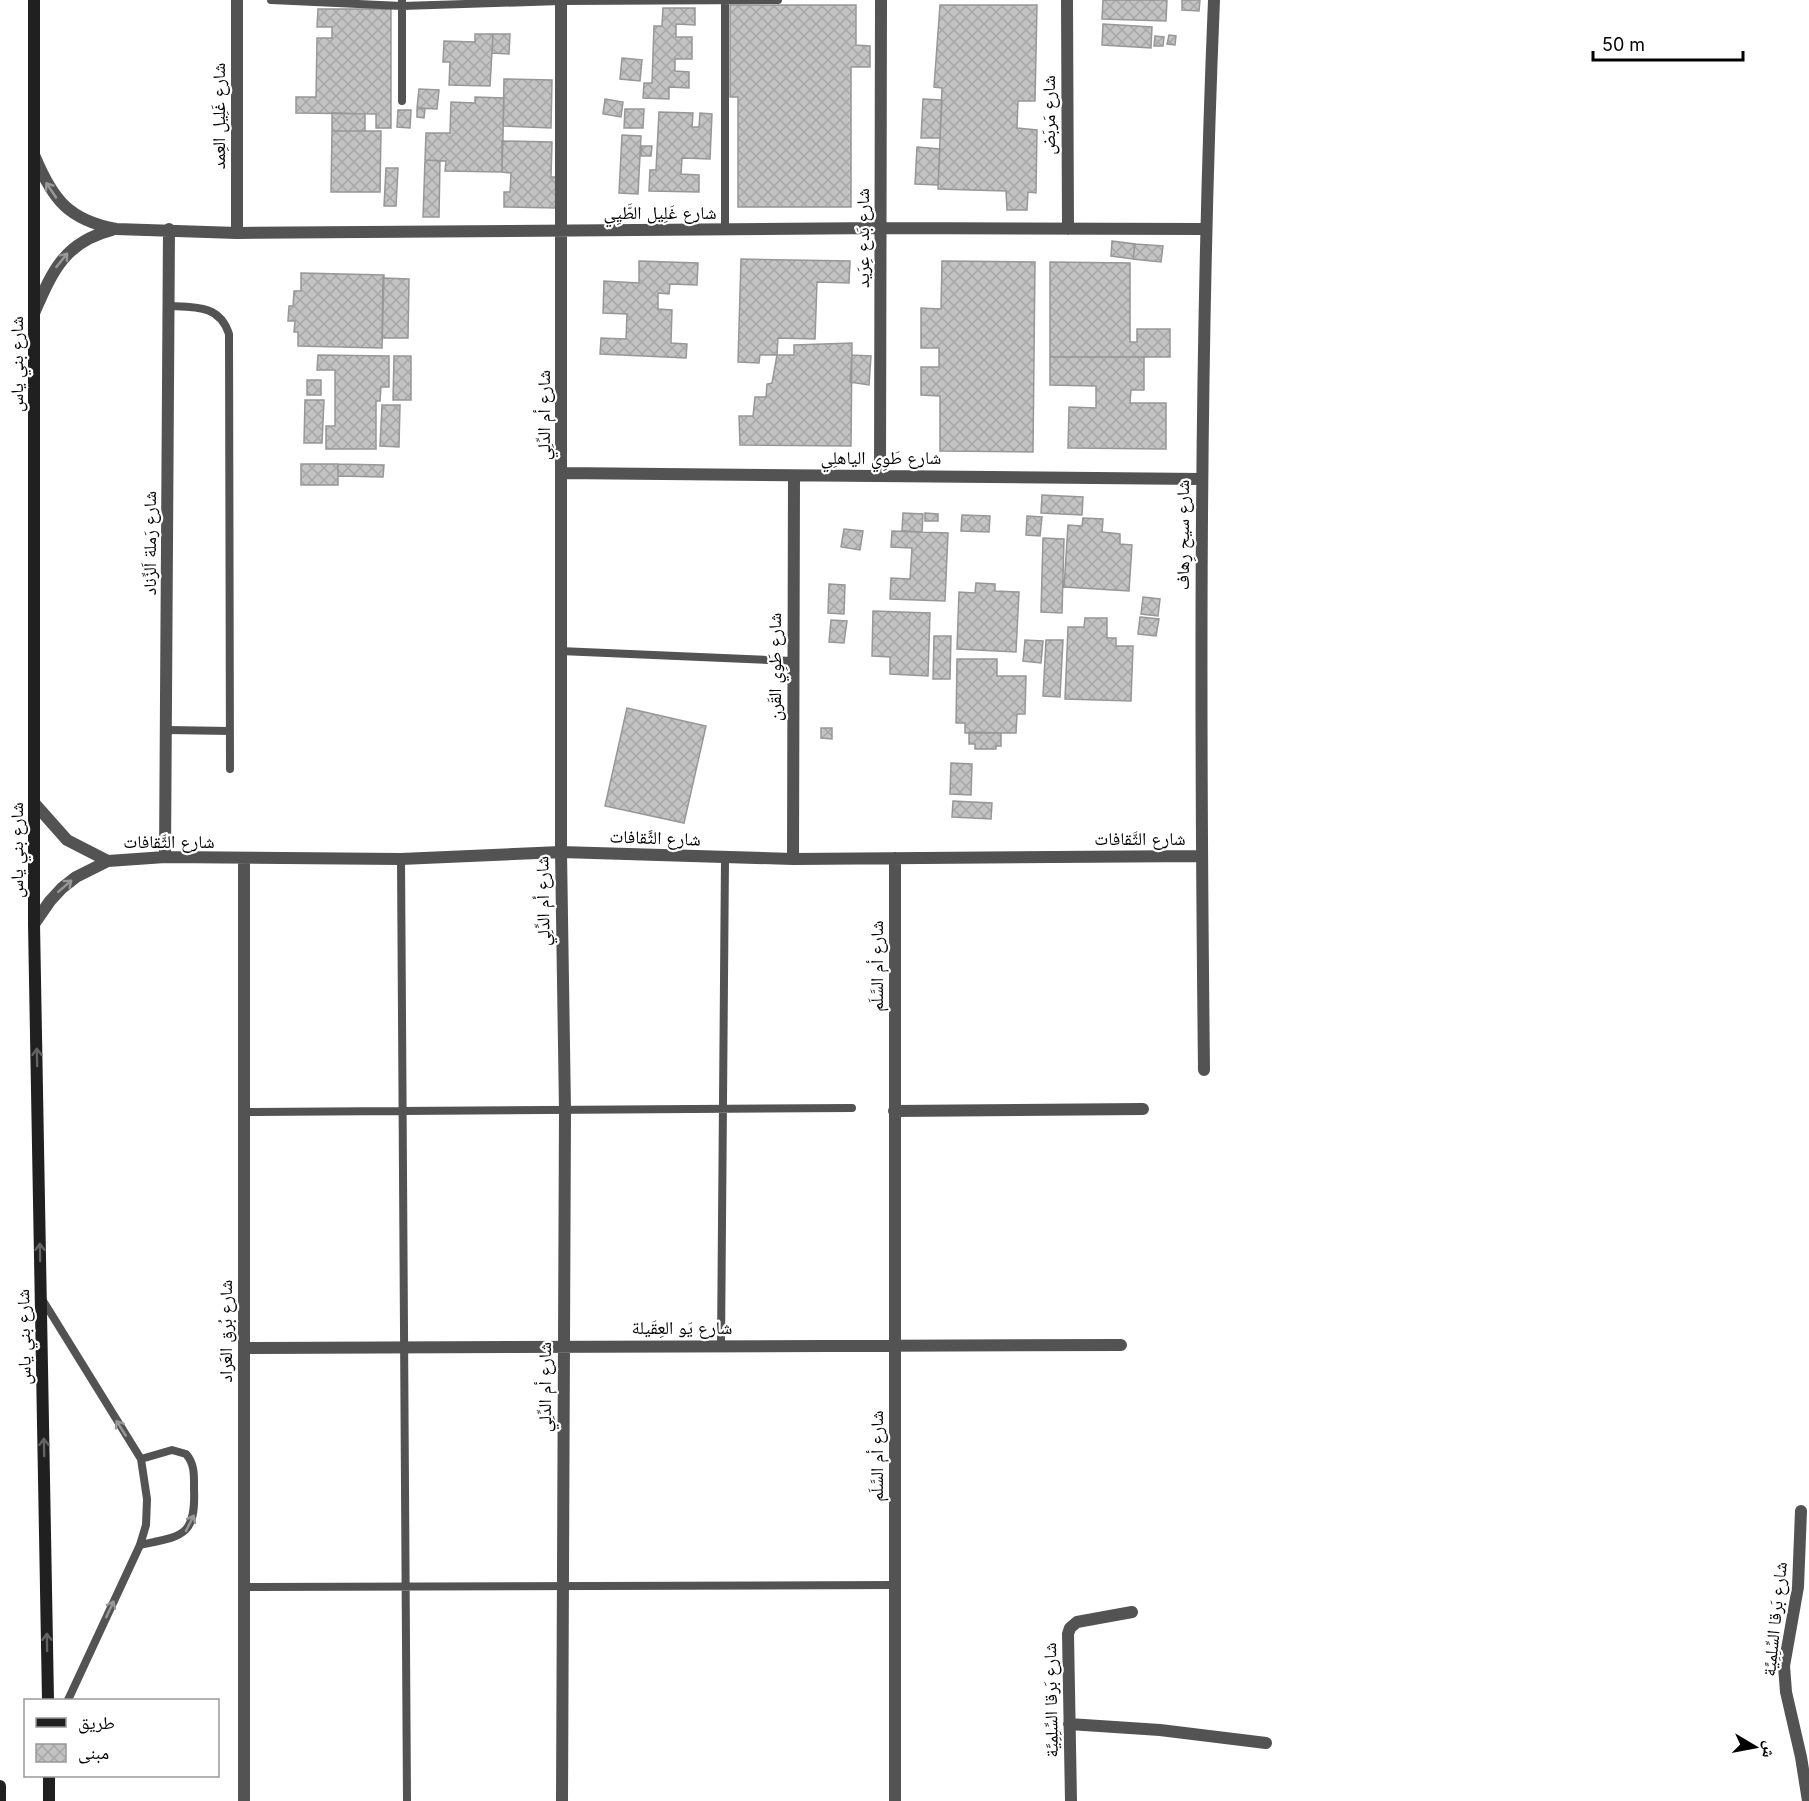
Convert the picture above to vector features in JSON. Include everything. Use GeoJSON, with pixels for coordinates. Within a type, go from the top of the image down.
{"type":"FeatureCollection","features":[{"type":"Feature","properties":{"kind":"main road","name":"شارع بني ياس"},"geometry":{"type":"LineString","coordinates":[[34,0],[34,924],[48,1699]]}},
{"type":"Feature","properties":{"kind":"main road"},"geometry":{"type":"LineString","coordinates":[[49,1777],[49,1801]]}},
{"type":"Feature","properties":{"kind":"main road"},"geometry":{"type":"LineString","coordinates":[[0,1786],[0,1801]]}},
{"type":"Feature","properties":{"kind":"street","name":"شارع غَلِيل العِمد"},"geometry":{"type":"LineString","coordinates":[[237,0],[237,233]]}},
{"type":"Feature","properties":{"kind":"street","name":"شارع أم الدِّلِي"},"geometry":{"type":"LineString","coordinates":[[561,0],[560,651],[565,1110],[562,1801]]}},
{"type":"Feature","properties":{"kind":"street","name":"شارع بَدع عِرَيد"},"geometry":{"type":"LineString","coordinates":[[880,476],[881,0]]}},
{"type":"Feature","properties":{"kind":"street","name":"شارع مَربَض"},"geometry":{"type":"LineString","coordinates":[[1067,0],[1068,229]]}},
{"type":"Feature","properties":{"kind":"street","name":"شارع سيح رِهاف"},"geometry":{"type":"LineString","coordinates":[[1204,1070],[1201,479],[1205,229],[1214,0]]}},
{"type":"Feature","properties":{"kind":"street","name":"شارع غَلِيل الطَّيِي"},"geometry":{"type":"LineString","coordinates":[[34,157],[51,192],[68,210],[97,225],[116,229],[237,233],[881,228],[1205,229]]}},
{"type":"Feature","properties":{"kind":"street","name":"شارع غَلِيل الطَّيِي"},"geometry":{"type":"LineString","coordinates":[[35,311],[52,273],[69,251],[99,233],[116,229]]}},
{"type":"Feature","properties":{"kind":"street","name":"شارع رَملة اَلزِّناد"},"geometry":{"type":"LineString","coordinates":[[165,857],[169,229]]}},
{"type":"Feature","properties":{"kind":"street","name":"شارع طَوِي الياهلِي"},"geometry":{"type":"LineString","coordinates":[[562,473],[1201,479]]}},
{"type":"Feature","properties":{"kind":"street","name":"شارع طَوِي القَرن"},"geometry":{"type":"LineString","coordinates":[[793,859],[794,476]]}},
{"type":"Feature","properties":{"kind":"street","name":"شارع الثَّقافات"},"geometry":{"type":"LineString","coordinates":[[35,804],[67,840],[108,861]]}},
{"type":"Feature","properties":{"kind":"street","name":"شارع الثَّقافات"},"geometry":{"type":"LineString","coordinates":[[34,924],[62,888],[76,877],[108,861],[165,857],[243,860],[401,859],[561,852],[793,859],[1202,856]]}},
{"type":"Feature","properties":{"kind":"street","name":"شارع أم السَّلَم"},"geometry":{"type":"LineString","coordinates":[[895,858],[895,1801]]}},
{"type":"Feature","properties":{"kind":"street","name":"شارع بُرق العَراد"},"geometry":{"type":"LineString","coordinates":[[243,860],[244,1801]]}},
{"type":"Feature","properties":{"kind":"street"},"geometry":{"type":"LineString","coordinates":[[894,1111],[1143,1109]]}},
{"type":"Feature","properties":{"kind":"street","name":"شارع يَو العِقَيلة"},"geometry":{"type":"LineString","coordinates":[[244,1348],[1121,1345]]}},
{"type":"Feature","properties":{"kind":"street","name":"شارع بَرقا السِّلِمِيَّة"},"geometry":{"type":"LineString","coordinates":[[1801,1511],[1798,1587],[1784,1666],[1786,1692],[1801,1757],[1808,1801]]}},
{"type":"Feature","properties":{"kind":"street","name":"شارع بَرقا السِّلِمِيَّة"},"geometry":{"type":"LineString","coordinates":[[1071,1801],[1068,1642],[1070,1628],[1088,1619],[1132,1612]]}},
{"type":"Feature","properties":{"kind":"street"},"geometry":{"type":"LineString","coordinates":[[1069,1724],[1160,1730],[1266,1743]]}},
{"type":"Feature","properties":{"kind":"lane"},"geometry":{"type":"LineString","coordinates":[[271,0],[402,3],[778,0]]}},
{"type":"Feature","properties":{"kind":"lane"},"geometry":{"type":"LineString","coordinates":[[724,231],[725,1]]}},
{"type":"Feature","properties":{"kind":"lane"},"geometry":{"type":"LineString","coordinates":[[402,3],[402,101]]}},
{"type":"Feature","properties":{"kind":"lane"},"geometry":{"type":"LineString","coordinates":[[169,306],[204,308],[213,311],[221,317],[229,334],[230,769]]}},
{"type":"Feature","properties":{"kind":"lane"},"geometry":{"type":"LineString","coordinates":[[560,651],[793,661]]}},
{"type":"Feature","properties":{"kind":"lane"},"geometry":{"type":"LineString","coordinates":[[167,730],[230,731]]}},
{"type":"Feature","properties":{"kind":"lane"},"geometry":{"type":"LineString","coordinates":[[721,1346],[725,858]]}},
{"type":"Feature","properties":{"kind":"lane"},"geometry":{"type":"LineString","coordinates":[[401,859],[407,1801]]}},
{"type":"Feature","properties":{"kind":"lane"},"geometry":{"type":"LineString","coordinates":[[244,1112],[852,1108]]}},
{"type":"Feature","properties":{"kind":"lane"},"geometry":{"type":"LineString","coordinates":[[41,1297],[141,1459],[147,1499],[146,1525],[140,1545],[69,1699]]}},
{"type":"Feature","properties":{"kind":"lane"},"geometry":{"type":"LineString","coordinates":[[140,1545],[182,1534],[190,1528],[195,1511],[193,1466],[186,1454],[172,1450],[141,1459]]}},
{"type":"Feature","properties":{"kind":"lane"},"geometry":{"type":"LineString","coordinates":[[244,1587],[895,1585]]}},
{"type":"Feature","properties":{"kind":"building"},"geometry":{"type":"Polygon","coordinates":[[[1103,0],[1167,0],[1166,21],[1102,19],[1103,0]]]}},
{"type":"Feature","properties":{"kind":"building"},"geometry":{"type":"Polygon","coordinates":[[[1182,0],[1200,0],[1199,11],[1182,10],[1182,0]]]}},
{"type":"Feature","properties":{"kind":"building"},"geometry":{"type":"Polygon","coordinates":[[[730,5],[856,5],[856,45],[870,46],[870,67],[851,67],[851,207],[738,207],[738,97],[730,97],[730,5]]]}},
{"type":"Feature","properties":{"kind":"building"},"geometry":{"type":"Polygon","coordinates":[[[940,5],[1037,5],[1035,101],[1018,101],[1017,128],[1037,130],[1036,193],[1028,192],[1027,210],[1007,210],[1006,191],[938,189],[942,88],[934,87],[940,5]]]}},
{"type":"Feature","properties":{"kind":"building"},"geometry":{"type":"Polygon","coordinates":[[[663,8],[695,8],[695,25],[676,24],[676,37],[692,37],[692,59],[675,59],[675,71],[689,72],[689,88],[669,87],[669,99],[643,98],[644,83],[652,83],[654,26],[662,26],[663,8]]]}},
{"type":"Feature","properties":{"kind":"building"},"geometry":{"type":"Polygon","coordinates":[[[318,9],[391,9],[391,128],[376,128],[376,114],[296,113],[296,97],[316,97],[317,38],[332,38],[332,27],[317,27],[318,9]]]}},
{"type":"Feature","properties":{"kind":"building"},"geometry":{"type":"Polygon","coordinates":[[[1103,24],[1152,27],[1151,48],[1102,45],[1103,24]]]}},
{"type":"Feature","properties":{"kind":"building"},"geometry":{"type":"Polygon","coordinates":[[[475,34],[493,34],[490,86],[449,85],[450,62],[443,62],[444,41],[475,42],[475,34]]]}},
{"type":"Feature","properties":{"kind":"building"},"geometry":{"type":"Polygon","coordinates":[[[493,34],[510,34],[509,54],[492,53],[493,34]]]}},
{"type":"Feature","properties":{"kind":"building"},"geometry":{"type":"Polygon","coordinates":[[[1169,35],[1176,36],[1175,45],[1167,44],[1169,35]]]}},
{"type":"Feature","properties":{"kind":"building"},"geometry":{"type":"Polygon","coordinates":[[[1155,36],[1164,37],[1163,46],[1154,46],[1155,36]]]}},
{"type":"Feature","properties":{"kind":"building"},"geometry":{"type":"Polygon","coordinates":[[[622,58],[642,60],[640,81],[620,79],[622,58]]]}},
{"type":"Feature","properties":{"kind":"building"},"geometry":{"type":"Polygon","coordinates":[[[504,79],[552,80],[551,128],[503,126],[504,79]]]}},
{"type":"Feature","properties":{"kind":"building"},"geometry":{"type":"Polygon","coordinates":[[[419,89],[439,90],[437,109],[417,108],[419,89]]]}},
{"type":"Feature","properties":{"kind":"building"},"geometry":{"type":"Polygon","coordinates":[[[475,97],[504,98],[502,172],[445,171],[446,161],[425,160],[426,133],[450,133],[451,102],[475,103],[475,97]]]}},
{"type":"Feature","properties":{"kind":"building"},"geometry":{"type":"Polygon","coordinates":[[[605,99],[623,102],[621,117],[603,114],[605,99]]]}},
{"type":"Feature","properties":{"kind":"building"},"geometry":{"type":"Polygon","coordinates":[[[923,99],[942,100],[940,138],[921,138],[923,99]]]}},
{"type":"Feature","properties":{"kind":"building"},"geometry":{"type":"Polygon","coordinates":[[[417,108],[425,109],[424,118],[417,117],[417,108]]]}},
{"type":"Feature","properties":{"kind":"building"},"geometry":{"type":"Polygon","coordinates":[[[625,109],[644,109],[643,128],[624,128],[625,109]]]}},
{"type":"Feature","properties":{"kind":"building"},"geometry":{"type":"Polygon","coordinates":[[[398,110],[411,110],[410,128],[397,127],[398,110]]]}},
{"type":"Feature","properties":{"kind":"building"},"geometry":{"type":"Polygon","coordinates":[[[659,112],[693,113],[692,127],[699,127],[700,113],[712,114],[710,159],[682,158],[681,174],[699,175],[699,192],[649,191],[650,170],[656,170],[659,112]]]}},
{"type":"Feature","properties":{"kind":"building"},"geometry":{"type":"Polygon","coordinates":[[[332,113],[365,114],[365,131],[332,131],[332,113]]]}},
{"type":"Feature","properties":{"kind":"building"},"geometry":{"type":"Polygon","coordinates":[[[332,131],[381,131],[380,192],[331,192],[332,131]]]}},
{"type":"Feature","properties":{"kind":"building"},"geometry":{"type":"Polygon","coordinates":[[[622,135],[641,136],[638,194],[619,193],[622,135]]]}},
{"type":"Feature","properties":{"kind":"building"},"geometry":{"type":"Polygon","coordinates":[[[502,141],[552,142],[551,177],[558,177],[557,208],[504,207],[504,192],[510,192],[511,173],[502,172],[502,141]]]}},
{"type":"Feature","properties":{"kind":"building"},"geometry":{"type":"Polygon","coordinates":[[[642,146],[652,146],[651,156],[641,156],[642,146]]]}},
{"type":"Feature","properties":{"kind":"building"},"geometry":{"type":"Polygon","coordinates":[[[917,147],[940,149],[938,185],[915,184],[917,147]]]}},
{"type":"Feature","properties":{"kind":"building"},"geometry":{"type":"Polygon","coordinates":[[[425,160],[440,161],[439,217],[423,217],[425,160]]]}},
{"type":"Feature","properties":{"kind":"building"},"geometry":{"type":"Polygon","coordinates":[[[386,168],[398,168],[396,206],[384,206],[386,168]]]}},
{"type":"Feature","properties":{"kind":"building"},"geometry":{"type":"Polygon","coordinates":[[[1112,241],[1135,244],[1133,259],[1111,256],[1112,241]]]}},
{"type":"Feature","properties":{"kind":"building"},"geometry":{"type":"Polygon","coordinates":[[[1135,244],[1163,246],[1161,262],[1133,259],[1135,244]]]}},
{"type":"Feature","properties":{"kind":"building"},"geometry":{"type":"Polygon","coordinates":[[[741,259],[850,261],[849,283],[817,282],[815,339],[778,338],[777,355],[760,355],[759,363],[738,362],[741,259]]]}},
{"type":"Feature","properties":{"kind":"building"},"geometry":{"type":"Polygon","coordinates":[[[639,261],[698,263],[697,285],[670,284],[669,294],[658,293],[658,309],[672,310],[671,343],[687,344],[686,358],[600,354],[601,338],[626,339],[627,314],[603,313],[604,281],[639,283],[639,261]]]}},
{"type":"Feature","properties":{"kind":"building"},"geometry":{"type":"Polygon","coordinates":[[[942,261],[1035,262],[1033,452],[940,451],[940,396],[921,395],[921,367],[939,367],[939,348],[921,348],[921,308],[941,309],[942,261]]]}},
{"type":"Feature","properties":{"kind":"building"},"geometry":{"type":"Polygon","coordinates":[[[1050,262],[1130,263],[1130,342],[1137,342],[1137,329],[1170,329],[1170,357],[1050,357],[1050,262]]]}},
{"type":"Feature","properties":{"kind":"building"},"geometry":{"type":"Polygon","coordinates":[[[301,273],[384,275],[382,348],[298,346],[298,332],[294,332],[295,321],[288,321],[289,306],[293,306],[294,291],[301,291],[301,273]]]}},
{"type":"Feature","properties":{"kind":"building"},"geometry":{"type":"Polygon","coordinates":[[[383,278],[409,279],[408,338],[382,338],[383,278]]]}},
{"type":"Feature","properties":{"kind":"building"},"geometry":{"type":"Polygon","coordinates":[[[852,343],[851,446],[740,445],[739,416],[753,416],[755,397],[766,397],[767,384],[772,383],[777,355],[794,355],[794,345],[852,343]]]}},
{"type":"Feature","properties":{"kind":"building"},"geometry":{"type":"Polygon","coordinates":[[[318,355],[389,356],[389,387],[381,387],[380,401],[376,401],[376,449],[326,449],[326,426],[335,426],[335,370],[317,370],[318,355]]]}},
{"type":"Feature","properties":{"kind":"building"},"geometry":{"type":"Polygon","coordinates":[[[852,355],[871,356],[869,385],[850,382],[852,355]]]}},
{"type":"Feature","properties":{"kind":"building"},"geometry":{"type":"Polygon","coordinates":[[[394,356],[411,356],[411,400],[393,400],[394,356]]]}},
{"type":"Feature","properties":{"kind":"building"},"geometry":{"type":"Polygon","coordinates":[[[1050,357],[1144,357],[1144,390],[1131,390],[1130,403],[1166,403],[1166,449],[1068,448],[1069,407],[1096,408],[1096,386],[1050,385],[1050,357]]]}},
{"type":"Feature","properties":{"kind":"building"},"geometry":{"type":"Polygon","coordinates":[[[307,380],[321,380],[321,395],[307,395],[307,380]]]}},
{"type":"Feature","properties":{"kind":"building"},"geometry":{"type":"Polygon","coordinates":[[[305,400],[324,400],[322,443],[304,443],[305,400]]]}},
{"type":"Feature","properties":{"kind":"building"},"geometry":{"type":"Polygon","coordinates":[[[382,405],[400,405],[399,447],[380,446],[382,405]]]}},
{"type":"Feature","properties":{"kind":"building"},"geometry":{"type":"Polygon","coordinates":[[[301,464],[338,464],[338,485],[301,485],[301,464]]]}},
{"type":"Feature","properties":{"kind":"building"},"geometry":{"type":"Polygon","coordinates":[[[338,464],[384,465],[383,477],[338,476],[338,464]]]}},
{"type":"Feature","properties":{"kind":"building"},"geometry":{"type":"Polygon","coordinates":[[[1042,495],[1083,497],[1082,515],[1041,513],[1042,495]]]}},
{"type":"Feature","properties":{"kind":"building"},"geometry":{"type":"Polygon","coordinates":[[[903,513],[923,514],[922,532],[902,531],[903,513]]]}},
{"type":"Feature","properties":{"kind":"building"},"geometry":{"type":"Polygon","coordinates":[[[925,513],[938,514],[938,521],[925,521],[925,513]]]}},
{"type":"Feature","properties":{"kind":"building"},"geometry":{"type":"Polygon","coordinates":[[[962,515],[990,516],[989,532],[961,531],[962,515]]]}},
{"type":"Feature","properties":{"kind":"building"},"geometry":{"type":"Polygon","coordinates":[[[1027,516],[1042,517],[1040,536],[1026,535],[1027,516]]]}},
{"type":"Feature","properties":{"kind":"building"},"geometry":{"type":"Polygon","coordinates":[[[1083,518],[1103,519],[1102,532],[1120,534],[1120,544],[1132,545],[1129,591],[1064,587],[1068,525],[1082,526],[1083,518]]]}},
{"type":"Feature","properties":{"kind":"building"},"geometry":{"type":"Polygon","coordinates":[[[844,529],[863,531],[860,550],[841,547],[844,529]]]}},
{"type":"Feature","properties":{"kind":"building"},"geometry":{"type":"Polygon","coordinates":[[[892,531],[948,533],[945,601],[890,599],[891,578],[910,579],[912,548],[891,547],[892,531]]]}},
{"type":"Feature","properties":{"kind":"building"},"geometry":{"type":"Polygon","coordinates":[[[1043,538],[1064,539],[1062,613],[1041,612],[1043,538]]]}},
{"type":"Feature","properties":{"kind":"building"},"geometry":{"type":"Polygon","coordinates":[[[976,583],[995,584],[995,591],[1019,592],[1016,652],[957,649],[959,592],[975,593],[976,583]]]}},
{"type":"Feature","properties":{"kind":"building"},"geometry":{"type":"Polygon","coordinates":[[[829,584],[845,585],[844,614],[828,613],[829,584]]]}},
{"type":"Feature","properties":{"kind":"building"},"geometry":{"type":"Polygon","coordinates":[[[1143,597],[1160,599],[1158,616],[1141,614],[1143,597]]]}},
{"type":"Feature","properties":{"kind":"building"},"geometry":{"type":"Polygon","coordinates":[[[873,611],[930,613],[928,676],[890,674],[890,657],[872,656],[873,611]]]}},
{"type":"Feature","properties":{"kind":"building"},"geometry":{"type":"Polygon","coordinates":[[[1140,617],[1159,619],[1156,636],[1138,634],[1140,617]]]}},
{"type":"Feature","properties":{"kind":"building"},"geometry":{"type":"Polygon","coordinates":[[[1085,618],[1107,618],[1107,638],[1116,638],[1116,646],[1133,646],[1131,701],[1065,699],[1068,627],[1084,627],[1085,618]]]}},
{"type":"Feature","properties":{"kind":"building"},"geometry":{"type":"Polygon","coordinates":[[[831,620],[847,621],[844,643],[829,642],[831,620]]]}},
{"type":"Feature","properties":{"kind":"building"},"geometry":{"type":"Polygon","coordinates":[[[934,636],[951,636],[950,679],[933,679],[934,636]]]}},
{"type":"Feature","properties":{"kind":"building"},"geometry":{"type":"Polygon","coordinates":[[[1025,640],[1043,641],[1041,663],[1023,661],[1025,640]]]}},
{"type":"Feature","properties":{"kind":"building"},"geometry":{"type":"Polygon","coordinates":[[[1046,640],[1063,640],[1060,697],[1043,696],[1046,640]]]}},
{"type":"Feature","properties":{"kind":"building"},"geometry":{"type":"Polygon","coordinates":[[[957,659],[997,659],[997,676],[1026,676],[1025,714],[1017,714],[1016,733],[965,733],[965,723],[956,723],[957,659]]]}},
{"type":"Feature","properties":{"kind":"building"},"geometry":{"type":"Polygon","coordinates":[[[627,708],[706,726],[684,823],[605,806],[627,708]]]}},
{"type":"Feature","properties":{"kind":"building"},"geometry":{"type":"Polygon","coordinates":[[[821,728],[832,728],[832,739],[821,738],[821,728]]]}},
{"type":"Feature","properties":{"kind":"building"},"geometry":{"type":"Polygon","coordinates":[[[969,732],[1001,733],[1001,746],[996,746],[996,749],[975,749],[975,744],[969,744],[969,732]]]}},
{"type":"Feature","properties":{"kind":"building"},"geometry":{"type":"Polygon","coordinates":[[[951,763],[972,764],[971,795],[950,794],[951,763]]]}},
{"type":"Feature","properties":{"kind":"building"},"geometry":{"type":"Polygon","coordinates":[[[953,801],[992,803],[991,819],[952,817],[953,801]]]}}]}
